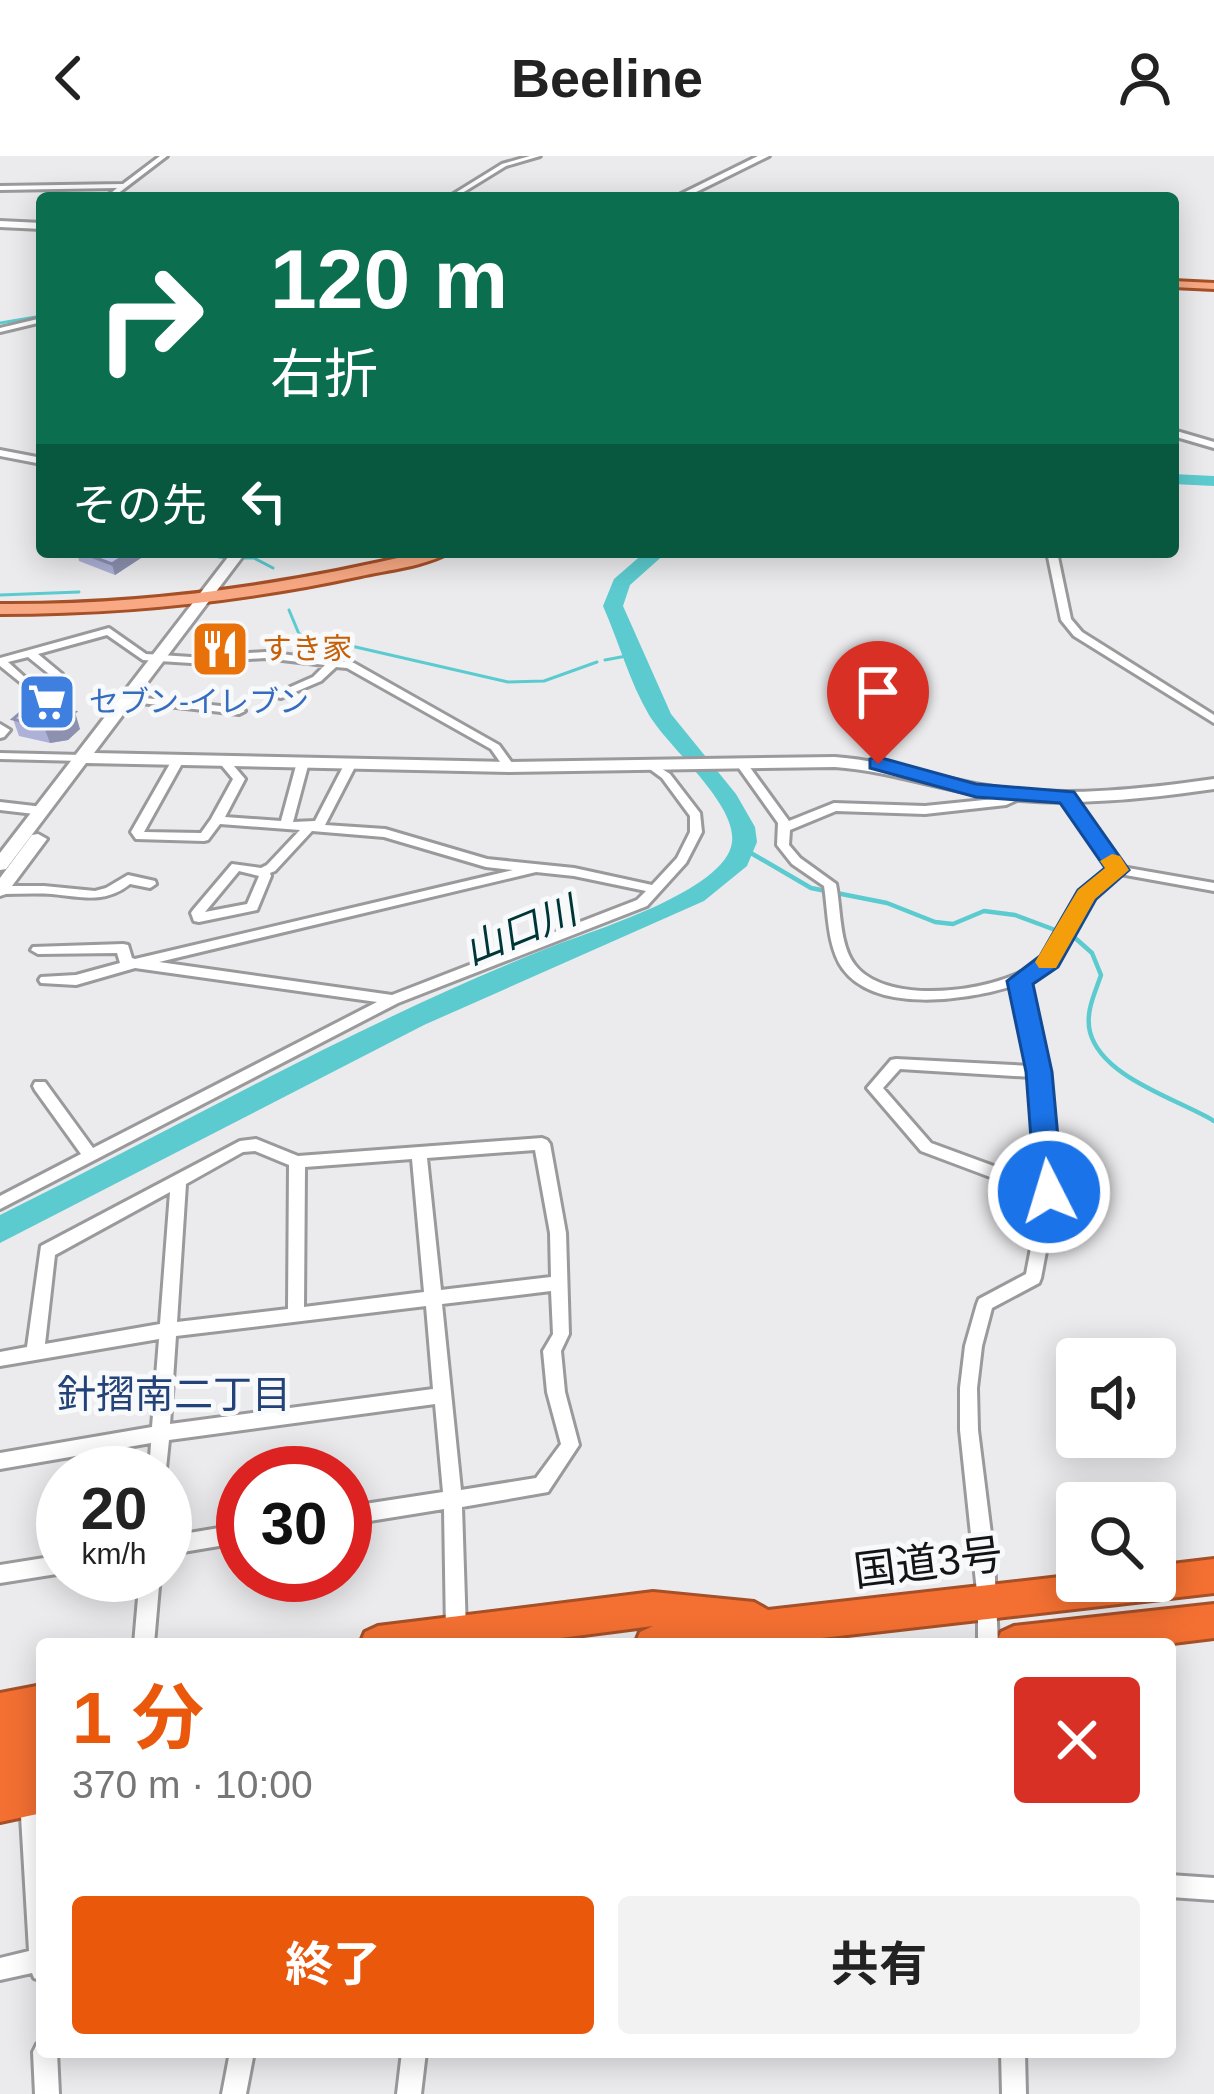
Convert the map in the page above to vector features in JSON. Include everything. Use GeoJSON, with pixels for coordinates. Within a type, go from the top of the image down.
{"type":"FeatureCollection","features":[{"type":"Feature","properties":{"kind":"highway","name":"国道3号"},"geometry":{"type":"LineString","coordinates":[[693,1638],[990,1599],[1214,1576]]}},
{"type":"Feature","properties":{"kind":"highway"},"geometry":{"type":"LineString","coordinates":[[414,1638],[653,1609],[794,1623]]}},
{"type":"Feature","properties":{"kind":"highway"},"geometry":{"type":"LineString","coordinates":[[1065,1638],[1214,1621]]}},
{"type":"Feature","properties":{"kind":"highway"},"geometry":{"type":"LineString","coordinates":[[0,1711],[36,1704]]}},
{"type":"Feature","properties":{"kind":"highway"},"geometry":{"type":"LineString","coordinates":[[0,1743],[36,1736]]}},
{"type":"Feature","properties":{"kind":"main road"},"geometry":{"type":"LineString","coordinates":[[690,192],[765,156]]}},
{"type":"Feature","properties":{"kind":"main road"},"geometry":{"type":"LineString","coordinates":[[0,224],[36,226]]}},
{"type":"Feature","properties":{"kind":"main road"},"geometry":{"type":"LineString","coordinates":[[1179,286],[1214,288]]}},
{"type":"Feature","properties":{"kind":"main road"},"geometry":{"type":"LineString","coordinates":[[0,865],[145,700],[235,558]]}},
{"type":"Feature","properties":{"kind":"main road"},"geometry":{"type":"LineString","coordinates":[[208,598],[381,558]]}},
{"type":"Feature","properties":{"kind":"main road"},"geometry":{"type":"LineString","coordinates":[[0,606],[208,598],[318,584],[419,558]]}},
{"type":"Feature","properties":{"kind":"main road"},"geometry":{"type":"LineString","coordinates":[[0,890],[91,758],[168,659]]}},
{"type":"Feature","properties":{"kind":"main road"},"geometry":{"type":"LineString","coordinates":[[91,758],[509,766],[878,764],[976,790],[1067,797],[1148,795],[1214,784]]}},
{"type":"Feature","properties":{"kind":"street"},"geometry":{"type":"LineString","coordinates":[[116,192],[164,156]]}},
{"type":"Feature","properties":{"kind":"street"},"geometry":{"type":"LineString","coordinates":[[461,192],[504,165],[537,156]]}},
{"type":"Feature","properties":{"kind":"street"},"geometry":{"type":"LineString","coordinates":[[0,188],[124,186]]}},
{"type":"Feature","properties":{"kind":"street"},"geometry":{"type":"LineString","coordinates":[[0,329],[36,321]]}},
{"type":"Feature","properties":{"kind":"street"},"geometry":{"type":"LineString","coordinates":[[1179,435],[1214,446]]}},
{"type":"Feature","properties":{"kind":"street"},"geometry":{"type":"LineString","coordinates":[[0,452],[36,460]]}},
{"type":"Feature","properties":{"kind":"street"},"geometry":{"type":"LineString","coordinates":[[1053,558],[1066,620],[1078,634],[1214,720]]}},
{"type":"Feature","properties":{"kind":"street"},"geometry":{"type":"LineString","coordinates":[[0,661],[109,631],[142,657],[265,656],[350,665],[495,747],[509,766]]}},
{"type":"Feature","properties":{"kind":"street"},"geometry":{"type":"LineString","coordinates":[[31,652],[58,676]]}},
{"type":"Feature","properties":{"kind":"street"},"geometry":{"type":"LineString","coordinates":[[0,661],[26,684]]}},
{"type":"Feature","properties":{"kind":"street"},"geometry":{"type":"LineString","coordinates":[[281,695],[317,679],[334,663]]}},
{"type":"Feature","properties":{"kind":"street"},"geometry":{"type":"LineString","coordinates":[[145,700],[239,711]]}},
{"type":"Feature","properties":{"kind":"street"},"geometry":{"type":"LineString","coordinates":[[0,756],[91,758]]}},
{"type":"Feature","properties":{"kind":"street"},"geometry":{"type":"LineString","coordinates":[[178,760],[137,832],[140,836],[204,837],[238,778],[224,760]]}},
{"type":"Feature","properties":{"kind":"street"},"geometry":{"type":"LineString","coordinates":[[287,823],[303,762]]}},
{"type":"Feature","properties":{"kind":"street"},"geometry":{"type":"LineString","coordinates":[[262,872],[316,825],[351,763]]}},
{"type":"Feature","properties":{"kind":"street"},"geometry":{"type":"LineString","coordinates":[[736,764],[784,828],[783,845],[796,861],[830,884],[848,966],[866,981],[925,995],[1019,981],[1049,962],[1086,895],[1118,870]]}},
{"type":"Feature","properties":{"kind":"street"},"geometry":{"type":"LineString","coordinates":[[0,1203],[393,1000],[619,915],[654,889],[691,847],[696,816],[656,765]]}},
{"type":"Feature","properties":{"kind":"street"},"geometry":{"type":"LineString","coordinates":[[784,828],[834,807],[925,810],[1006,801],[1022,794]]}},
{"type":"Feature","properties":{"kind":"street"},"geometry":{"type":"LineString","coordinates":[[1067,797],[1118,870],[1214,887]]}},
{"type":"Feature","properties":{"kind":"street"},"geometry":{"type":"LineString","coordinates":[[0,806],[43,811]]}},
{"type":"Feature","properties":{"kind":"street"},"geometry":{"type":"LineString","coordinates":[[217,820],[385,833],[485,863],[654,889]]}},
{"type":"Feature","properties":{"kind":"street"},"geometry":{"type":"LineString","coordinates":[[236,867],[262,872],[265,876],[251,907],[199,918],[198,913],[236,867]]}},
{"type":"Feature","properties":{"kind":"street"},"geometry":{"type":"LineString","coordinates":[[46,980],[76,980],[537,868]]}},
{"type":"Feature","properties":{"kind":"street"},"geometry":{"type":"LineString","coordinates":[[0,890],[56,890],[92,898],[111,894],[128,879],[150,884]]}},
{"type":"Feature","properties":{"kind":"street"},"geometry":{"type":"LineString","coordinates":[[38,950],[123,948],[126,962],[393,1000]]}},
{"type":"Feature","properties":{"kind":"street"},"geometry":{"type":"LineString","coordinates":[[988,1638],[990,1599],[966,1428],[973,1334],[985,1304],[1033,1278],[1049,1192],[1039,1072],[1019,981]]}},
{"type":"Feature","properties":{"kind":"street"},"geometry":{"type":"LineString","coordinates":[[1039,1072],[896,1064],[874,1088],[926,1147],[1049,1192]]}},
{"type":"Feature","properties":{"kind":"street"},"geometry":{"type":"LineString","coordinates":[[40,1087],[90,1156]]}},
{"type":"Feature","properties":{"kind":"street"},"geometry":{"type":"LineString","coordinates":[[35,1353],[47,1251],[240,1147],[256,1145],[297,1162],[542,1144],[558,1233],[561,1334],[552,1351],[556,1392],[570,1445],[541,1486],[372,1512]]}},
{"type":"Feature","properties":{"kind":"street"},"geometry":{"type":"LineString","coordinates":[[418,1153],[453,1498],[456,1631]]}},
{"type":"Feature","properties":{"kind":"street"},"geometry":{"type":"LineString","coordinates":[[296,1315],[297,1162]]}},
{"type":"Feature","properties":{"kind":"street"},"geometry":{"type":"LineString","coordinates":[[159,1446],[178,1184]]}},
{"type":"Feature","properties":{"kind":"street"},"geometry":{"type":"LineString","coordinates":[[0,1359],[166,1330],[560,1283]]}},
{"type":"Feature","properties":{"kind":"street"},"geometry":{"type":"LineString","coordinates":[[0,1461],[160,1433],[442,1395]]}},
{"type":"Feature","properties":{"kind":"street"},"geometry":{"type":"LineString","coordinates":[[0,1574],[36,1568]]}},
{"type":"Feature","properties":{"kind":"street"},"geometry":{"type":"LineString","coordinates":[[144,1638],[147,1602]]}},
{"type":"Feature","properties":{"kind":"street"},"geometry":{"type":"LineString","coordinates":[[23,1786],[36,1904]]}},
{"type":"Feature","properties":{"kind":"street"},"geometry":{"type":"LineString","coordinates":[[1176,1886],[1214,1888]]}},
{"type":"Feature","properties":{"kind":"street"},"geometry":{"type":"LineString","coordinates":[[0,1970],[36,1961]]}},
{"type":"Feature","properties":{"kind":"street"},"geometry":{"type":"LineString","coordinates":[[45,2058],[47,2094]]}},
{"type":"Feature","properties":{"kind":"street"},"geometry":{"type":"LineString","coordinates":[[235,2094],[241,2058]]}},
{"type":"Feature","properties":{"kind":"street"},"geometry":{"type":"LineString","coordinates":[[409,2094],[413,2058]]}},
{"type":"Feature","properties":{"kind":"street"},"geometry":{"type":"LineString","coordinates":[[1013,2058],[1013,2094]]}},
{"type":"Feature","properties":{"kind":"building"},"geometry":{"type":"Polygon","coordinates":[[[39,683],[62,687],[41,704],[32,703],[25,694],[39,683]]]}},
{"type":"Feature","properties":{"kind":"building"},"geometry":{"type":"Polygon","coordinates":[[[33,702],[75,712],[63,723],[44,727],[13,719],[33,702]]]}},
{"type":"Feature","properties":{"kind":"waterway"},"geometry":{"type":"LineString","coordinates":[[0,323],[36,317]]}},
{"type":"Feature","properties":{"kind":"waterway","name":"山口川"},"geometry":{"type":"LineString","coordinates":[[1179,479],[1214,481]]}},
{"type":"Feature","properties":{"kind":"waterway"},"geometry":{"type":"LineString","coordinates":[[240,558],[254,558],[273,568]]}},
{"type":"Feature","properties":{"kind":"waterway","name":"山口川"},"geometry":{"type":"LineString","coordinates":[[0,1230],[414,1018],[665,911],[695,896],[738,861],[745,842],[735,811],[660,715],[613,606],[621,583],[650,558]]}},
{"type":"Feature","properties":{"kind":"waterway"},"geometry":{"type":"LineString","coordinates":[[0,595],[79,592]]}},
{"type":"Feature","properties":{"kind":"waterway"},"geometry":{"type":"LineString","coordinates":[[289,610],[299,634],[508,682],[544,681],[597,662]]}},
{"type":"Feature","properties":{"kind":"waterway"},"geometry":{"type":"LineString","coordinates":[[605,660],[637,654]]}},
{"type":"Feature","properties":{"kind":"waterway"},"geometry":{"type":"LineString","coordinates":[[744,849],[811,888],[887,903],[935,922],[953,924],[984,911],[1015,915],[1074,937],[1092,953],[1101,975],[1089,1017],[1097,1048],[1125,1075],[1214,1121]]}},
{"type":"Feature","properties":{"kind":"slow traffic"},"geometry":{"type":"LineString","coordinates":[[1048,962],[1086,895],[1118,870],[1112,861]]}},
{"type":"Feature","properties":{"kind":"place","name":"すき家"},"geometry":{"type":"Point","coordinates":[220,649]}},
{"type":"Feature","properties":{"kind":"place","name":"セブン-イレブン"},"geometry":{"type":"Point","coordinates":[47,702]}},
{"type":"Feature","properties":{"kind":"district","name":"針摺南二丁目"},"geometry":{"type":"Point","coordinates":[174,1394]}},
{"type":"Feature","properties":{"kind":"route"},"geometry":{"type":"LineString","coordinates":[[878,764],[976,790],[1067,797],[1118,870],[1086,895],[1049,962],[1019,981],[1039,1072],[1049,1192]]}}]}
